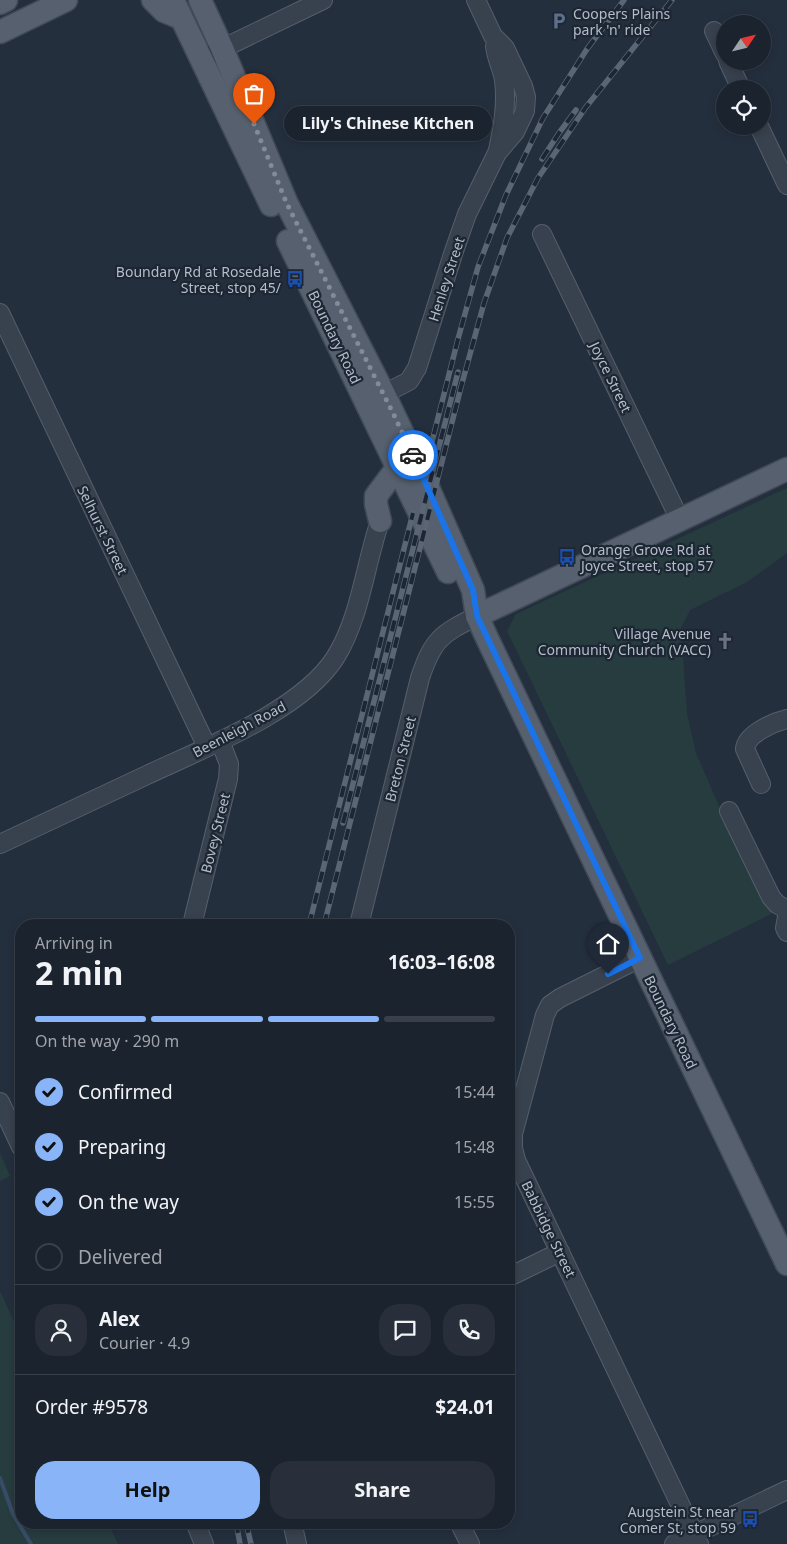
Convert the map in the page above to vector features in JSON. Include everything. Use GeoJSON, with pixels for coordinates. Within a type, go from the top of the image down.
{"type":"FeatureCollection","features":[{"type":"Feature","properties":{"kind":"main road"},"geometry":{"type":"LineString","coordinates":[[0,3],[6,0]]}},
{"type":"Feature","properties":{"kind":"main road"},"geometry":{"type":"LineString","coordinates":[[0,32],[66,0]]}},
{"type":"Feature","properties":{"kind":"main road"},"geometry":{"type":"LineString","coordinates":[[153,0],[164,11],[177,9]]}},
{"type":"Feature","properties":{"kind":"main road","name":"Boundary Road"},"geometry":{"type":"LineString","coordinates":[[200,0],[287,204],[384,394],[423,476],[473,590],[477,616]]}},
{"type":"Feature","properties":{"kind":"main road","name":"Boundary Road"},"geometry":{"type":"LineString","coordinates":[[177,9],[460,597],[477,616],[787,1264]]}},
{"type":"Feature","properties":{"kind":"main road"},"geometry":{"type":"LineString","coordinates":[[380,522],[376,496],[397,468]]}},
{"type":"Feature","properties":{"kind":"main road"},"geometry":{"type":"LineString","coordinates":[[477,616],[787,469]]}},
{"type":"Feature","properties":{"kind":"street"},"geometry":{"type":"LineString","coordinates":[[201,58],[323,0]]}},
{"type":"Feature","properties":{"kind":"street","name":"Henley Street"},"geometry":{"type":"LineString","coordinates":[[384,394],[408,381],[417,368],[467,214],[498,154],[515,132],[525,111],[526,97],[523,86],[505,48],[493,36],[476,0]]}},
{"type":"Feature","properties":{"kind":"street"},"geometry":{"type":"LineString","coordinates":[[714,31],[716,35]]}},
{"type":"Feature","properties":{"kind":"street"},"geometry":{"type":"LineString","coordinates":[[763,135],[787,185]]}},
{"type":"Feature","properties":{"kind":"street","name":"Joyce Street"},"geometry":{"type":"LineString","coordinates":[[542,234],[680,520]]}},
{"type":"Feature","properties":{"kind":"street","name":"Selhurst Street"},"geometry":{"type":"LineString","coordinates":[[0,313],[214,744]]}},
{"type":"Feature","properties":{"kind":"street","name":"Beenleigh Road"},"geometry":{"type":"LineString","coordinates":[[0,844],[214,744],[274,712],[314,682],[334,660],[348,633],[373,540],[380,522]]}},
{"type":"Feature","properties":{"kind":"street","name":"Breton Street"},"geometry":{"type":"LineString","coordinates":[[360,919],[420,678],[426,661],[434,646],[444,635],[456,626],[477,616]]}},
{"type":"Feature","properties":{"kind":"street"},"geometry":{"type":"LineString","coordinates":[[761,784],[745,749],[746,745],[754,734],[776,722],[787,719]]}},
{"type":"Feature","properties":{"kind":"street","name":"Bovey Street"},"geometry":{"type":"LineString","coordinates":[[193,919],[228,779],[229,764],[214,744]]}},
{"type":"Feature","properties":{"kind":"street"},"geometry":{"type":"LineString","coordinates":[[729,811],[771,897],[777,904],[787,910]]}},
{"type":"Feature","properties":{"kind":"street"},"geometry":{"type":"LineString","coordinates":[[787,917],[785,928],[787,932]]}},
{"type":"Feature","properties":{"kind":"street","name":"Babbidge Street"},"geometry":{"type":"LineString","coordinates":[[515,1127],[545,1015],[550,1005],[560,998],[640,958]]}},
{"type":"Feature","properties":{"kind":"street"},"geometry":{"type":"LineString","coordinates":[[0,1102],[15,1135]]}},
{"type":"Feature","properties":{"kind":"street","name":"Babbidge Street"},"geometry":{"type":"LineString","coordinates":[[515,1156],[697,1539]]}},
{"type":"Feature","properties":{"kind":"street"},"geometry":{"type":"LineString","coordinates":[[515,1273],[560,1252]]}},
{"type":"Feature","properties":{"kind":"street"},"geometry":{"type":"LineString","coordinates":[[674,1544],[697,1539],[787,1490]]}},
{"type":"Feature","properties":{"kind":"street"},"geometry":{"type":"LineString","coordinates":[[198,1529],[204,1544]]}},
{"type":"Feature","properties":{"kind":"street"},"geometry":{"type":"LineString","coordinates":[[294,1529],[297,1544]]}},
{"type":"Feature","properties":{"kind":"street"},"geometry":{"type":"LineString","coordinates":[[462,1529],[470,1544]]}},
{"type":"Feature","properties":{"kind":"green space"},"geometry":{"type":"Polygon","coordinates":[[[787,488],[787,553],[747,582],[690,610],[681,628],[687,713],[696,753],[719,806],[773,913],[668,965],[507,631],[516,614],[787,488]]]}},
{"type":"Feature","properties":{"kind":"green space"},"geometry":{"type":"Polygon","coordinates":[[[0,1153],[10,1176],[0,1181],[0,1153]]]}},
{"type":"Feature","properties":{"kind":"green space"},"geometry":{"type":"Polygon","coordinates":[[[0,1291],[15,1324],[15,1529],[111,1529],[118,1544],[0,1544],[0,1291]]]}},
{"type":"Feature","properties":{"kind":"waterway"},"geometry":{"type":"LineString","coordinates":[[0,1478],[15,1517]]}},
{"type":"Feature","properties":{"kind":"waterway"},"geometry":{"type":"LineString","coordinates":[[22,1529],[31,1544]]}},
{"type":"Feature","properties":{"kind":"railway"},"geometry":{"type":"LineString","coordinates":[[423,477],[478,267],[506,195],[543,118],[587,49],[624,0]]}},
{"type":"Feature","properties":{"kind":"railway"},"geometry":{"type":"LineString","coordinates":[[326,919],[461,387],[484,303],[507,238],[538,178],[586,107],[672,0]]}},
{"type":"Feature","properties":{"kind":"railway"},"geometry":{"type":"LineString","coordinates":[[542,159],[576,110]]}},
{"type":"Feature","properties":{"kind":"railway"},"geometry":{"type":"LineString","coordinates":[[343,823],[458,372]]}},
{"type":"Feature","properties":{"kind":"railway"},"geometry":{"type":"LineString","coordinates":[[311,919],[413,513]]}},
{"type":"Feature","properties":{"kind":"railway"},"geometry":{"type":"LineString","coordinates":[[237,1529],[240,1544]]}},
{"type":"Feature","properties":{"kind":"railway"},"geometry":{"type":"LineString","coordinates":[[248,1529],[251,1544]]}},
{"type":"Feature","properties":{"kind":"way so far"},"geometry":{"type":"LineString","coordinates":[[254,124],[287,204],[354,334],[413,455]]}},
{"type":"Feature","properties":{"kind":"place","name":"Coopers Plains park 'n' ride"},"geometry":{"type":"Point","coordinates":[559,21]}},
{"type":"Feature","properties":{"kind":"place","name":"Lily's Chinese Kitchen"},"geometry":{"type":"Point","coordinates":[254,124]}},
{"type":"Feature","properties":{"kind":"place","name":"Boundary Rd at Rosedale Street, stop 45/"},"geometry":{"type":"Point","coordinates":[295,279]}},
{"type":"Feature","properties":{"kind":"place","name":"Orange Grove Rd at Joyce Street, stop 57"},"geometry":{"type":"Point","coordinates":[567,557]}},
{"type":"Feature","properties":{"kind":"place","name":"Village Avenue Community Church (VACC)"},"geometry":{"type":"Point","coordinates":[725,641]}},
{"type":"Feature","properties":{"kind":"place","name":"Augstein St near Comer St, stop 59"},"geometry":{"type":"Point","coordinates":[750,1519]}},
{"type":"Feature","properties":{"kind":"route"},"geometry":{"type":"LineString","coordinates":[[413,455],[473,590],[477,616],[640,958],[608,974]]}}]}
